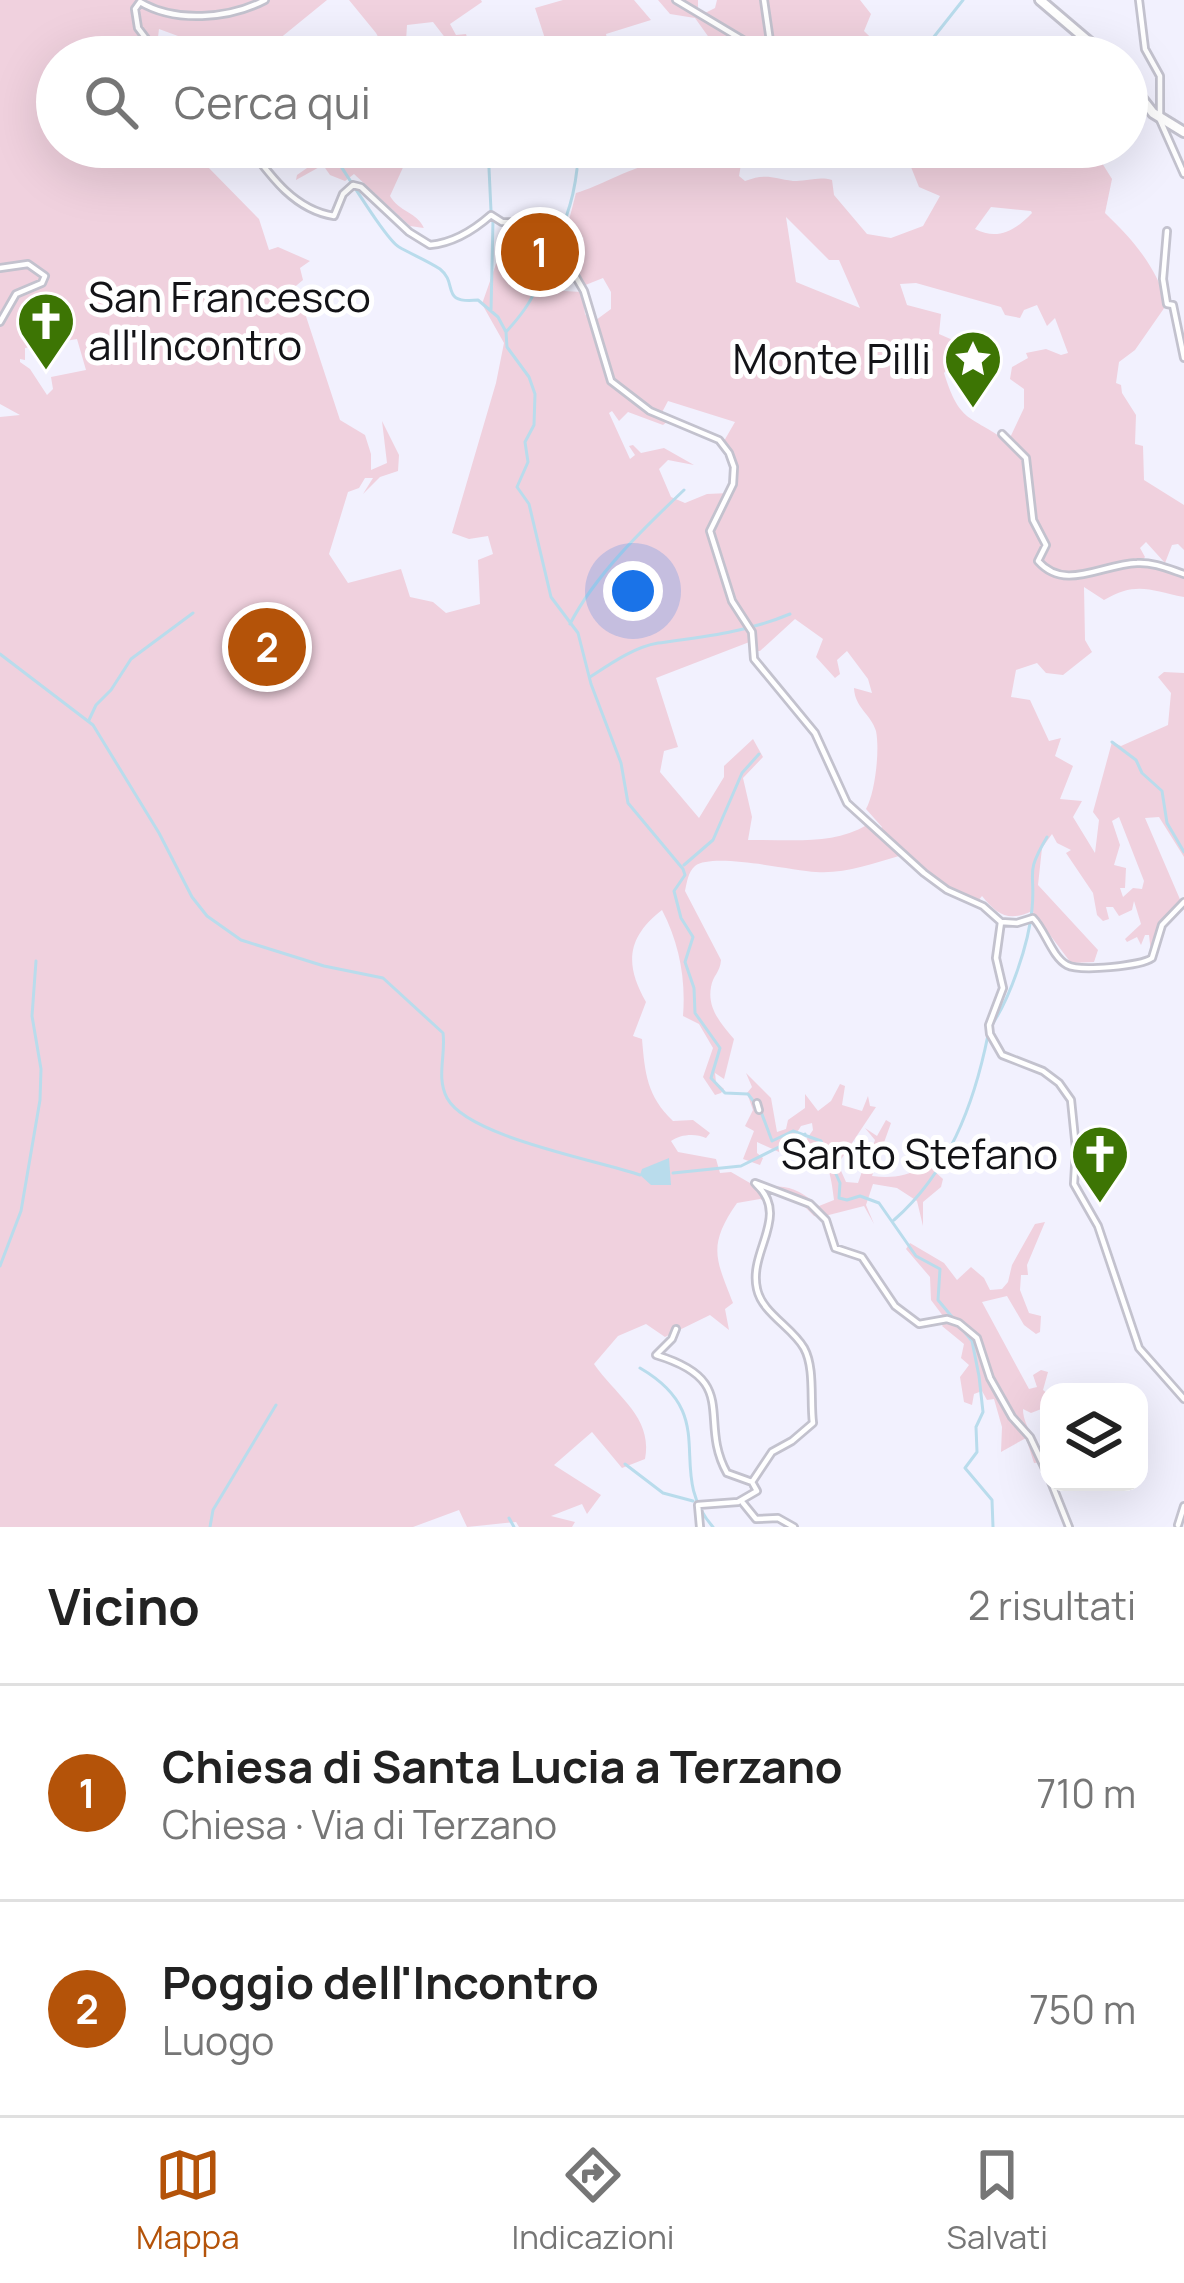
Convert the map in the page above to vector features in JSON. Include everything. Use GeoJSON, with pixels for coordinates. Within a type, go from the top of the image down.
{"type":"FeatureCollection","features":[{"type":"Feature","properties":{"kind":"main road"},"geometry":{"type":"LineString","coordinates":[[1040,0],[1082,36]]}},
{"type":"Feature","properties":{"kind":"main road"},"geometry":{"type":"LineString","coordinates":[[1148,105],[1160,120],[1184,133]]}},
{"type":"Feature","properties":{"kind":"street"},"geometry":{"type":"LineString","coordinates":[[144,36],[137,26],[135,9],[140,2],[169,16],[184,16],[247,8],[265,0]]}},
{"type":"Feature","properties":{"kind":"street"},"geometry":{"type":"LineString","coordinates":[[676,0],[732,36]]}},
{"type":"Feature","properties":{"kind":"street"},"geometry":{"type":"LineString","coordinates":[[764,0],[770,36]]}},
{"type":"Feature","properties":{"kind":"street"},"geometry":{"type":"LineString","coordinates":[[1139,0],[1143,36]]}},
{"type":"Feature","properties":{"kind":"street"},"geometry":{"type":"LineString","coordinates":[[1148,55],[1160,76],[1160,120],[1184,174]]}},
{"type":"Feature","properties":{"kind":"street"},"geometry":{"type":"LineString","coordinates":[[264,168],[278,186],[317,214],[334,216],[352,184],[361,187],[430,245],[481,225],[491,215],[502,222],[543,223],[557,233],[584,291],[611,381],[650,411],[719,440],[729,453],[733,484],[710,532],[732,601],[752,632],[754,658],[762,672],[815,734],[853,810],[924,873],[947,890],[983,906],[1001,922],[1033,918],[1070,966],[1132,968],[1152,958],[1162,925],[1184,902]]}},
{"type":"Feature","properties":{"kind":"street"},"geometry":{"type":"LineString","coordinates":[[1167,231],[1163,280],[1184,358]]}},
{"type":"Feature","properties":{"kind":"street"},"geometry":{"type":"LineString","coordinates":[[0,268],[28,264],[45,276],[37,286],[16,294],[0,322]]}},
{"type":"Feature","properties":{"kind":"street"},"geometry":{"type":"LineString","coordinates":[[1002,434],[1026,458],[1034,520],[1046,545],[1038,561],[1053,575],[1075,578],[1112,565],[1144,562],[1184,574]]}},
{"type":"Feature","properties":{"kind":"street"},"geometry":{"type":"LineString","coordinates":[[1001,922],[996,958],[1004,988],[990,1034],[1002,1055],[1043,1071],[1071,1100],[1074,1184],[1099,1226],[1139,1348],[1184,1399]]}},
{"type":"Feature","properties":{"kind":"street"},"geometry":{"type":"LineString","coordinates":[[752,1482],[772,1452],[813,1423],[806,1350],[757,1288],[756,1265],[771,1210],[755,1183],[811,1204],[826,1220],[835,1248],[862,1257],[895,1306],[919,1324],[947,1318],[959,1323],[981,1346],[990,1378],[1040,1458]]}},
{"type":"Feature","properties":{"kind":"street"},"geometry":{"type":"LineString","coordinates":[[676,1329],[656,1355],[682,1365],[707,1385],[722,1463],[727,1473],[758,1489],[742,1501],[698,1505],[700,1527]]}},
{"type":"Feature","properties":{"kind":"street"},"geometry":{"type":"LineString","coordinates":[[1054,1491],[1069,1527]]}},
{"type":"Feature","properties":{"kind":"street"},"geometry":{"type":"LineString","coordinates":[[742,1501],[756,1519],[778,1518],[794,1527]]}},
{"type":"Feature","properties":{"kind":"street"},"geometry":{"type":"LineString","coordinates":[[1178,1526],[1184,1506]]}},
{"type":"Feature","properties":{"kind":"shaded area"},"geometry":{"type":"Polygon","coordinates":[[[0,0],[327,0],[283,36],[178,36],[159,29],[158,36],[36,36],[36,168],[209,168],[259,219],[269,250],[278,247],[310,261],[300,268],[303,280],[291,290],[300,298],[340,420],[365,435],[371,470],[387,463],[382,421],[399,455],[398,471],[380,477],[363,494],[373,478],[365,478],[359,488],[348,492],[329,554],[348,583],[401,569],[410,597],[433,602],[446,613],[480,604],[478,560],[493,554],[488,536],[469,539],[452,533],[504,343],[482,304],[503,244],[520,225],[534,225],[538,241],[526,257],[533,263],[550,249],[555,235],[561,248],[545,290],[582,292],[585,314],[592,323],[611,309],[611,292],[603,278],[583,286],[567,254],[584,238],[572,233],[568,224],[576,193],[637,168],[740,168],[739,176],[745,181],[764,177],[832,180],[834,195],[867,234],[891,238],[923,226],[940,196],[919,187],[911,168],[1105,168],[1112,179],[1105,213],[1142,254],[1167,304],[1135,350],[1119,362],[1116,383],[1136,415],[1135,444],[1143,446],[1144,480],[1184,505],[1184,550],[1172,545],[1165,563],[1146,542],[1140,548],[1145,557],[1141,562],[1184,574],[1184,597],[1134,589],[1104,600],[1084,587],[1085,640],[1092,652],[1063,675],[1046,673],[1037,663],[1016,670],[1011,697],[1030,700],[1049,741],[1061,738],[1055,756],[1073,766],[1060,799],[1082,801],[1073,817],[1095,853],[1099,820],[1093,812],[1112,742],[1121,746],[1168,725],[1171,693],[1158,677],[1164,672],[1184,673],[1184,857],[1159,817],[1145,818],[1182,904],[1162,925],[1151,953],[1149,935],[1141,945],[1137,937],[1127,942],[1141,924],[1134,901],[1132,910],[1119,916],[1113,907],[1106,907],[1109,919],[1103,921],[1097,915],[1093,893],[1066,853],[1071,850],[1057,843],[1052,834],[1042,848],[1038,885],[1098,950],[1094,962],[1071,963],[1032,911],[1004,915],[982,896],[978,901],[947,887],[899,856],[826,872],[735,861],[695,866],[685,891],[721,960],[711,1002],[734,1039],[724,1079],[715,1073],[724,1089],[721,1093],[715,1095],[703,1077],[713,1048],[699,1024],[683,1016],[680,961],[662,910],[641,931],[632,964],[646,1002],[633,1036],[642,1039],[653,1093],[673,1121],[693,1120],[710,1133],[706,1138],[688,1135],[671,1141],[678,1152],[716,1159],[720,1173],[731,1172],[762,1190],[792,1189],[819,1206],[834,1200],[827,1167],[806,1140],[812,1123],[801,1126],[779,1152],[757,1142],[757,1153],[763,1158],[760,1165],[743,1159],[754,1131],[745,1126],[753,1110],[746,1073],[771,1098],[777,1132],[805,1108],[805,1094],[818,1111],[831,1101],[840,1084],[845,1086],[842,1105],[862,1111],[868,1096],[870,1106],[876,1107],[838,1164],[846,1182],[858,1183],[865,1163],[849,1151],[852,1148],[869,1157],[875,1140],[865,1128],[877,1136],[886,1120],[891,1123],[872,1176],[906,1174],[953,1146],[956,1152],[934,1171],[943,1179],[941,1187],[923,1202],[923,1226],[917,1201],[897,1188],[873,1184],[866,1205],[874,1224],[864,1206],[821,1217],[795,1197],[769,1193],[772,1204],[760,1199],[737,1203],[721,1231],[717,1253],[733,1303],[725,1309],[729,1330],[710,1315],[665,1337],[646,1324],[618,1336],[594,1364],[638,1419],[644,1431],[645,1459],[622,1468],[592,1432],[554,1465],[601,1495],[587,1514],[582,1504],[551,1516],[575,1522],[572,1527],[519,1527],[516,1522],[467,1527],[459,1510],[413,1527],[0,1527],[0,417],[20,415],[0,404],[0,0]],[[991,207],[975,229],[1006,232],[1032,213],[1031,211],[991,207]],[[786,217],[796,282],[860,308],[839,260],[829,260],[786,217]],[[916,283],[900,284],[907,305],[941,314],[939,334],[955,341],[959,355],[944,373],[961,410],[1008,442],[1024,408],[1024,389],[1010,379],[1012,367],[1028,358],[1026,353],[1046,349],[1068,353],[1055,318],[1047,326],[1037,305],[1024,310],[1020,318],[1005,315],[1001,307],[916,283]],[[77,339],[25,348],[25,360],[20,362],[47,395],[53,389],[51,377],[86,370],[77,339]],[[668,401],[659,418],[668,421],[663,425],[628,412],[619,421],[609,413],[630,459],[635,455],[629,446],[633,445],[641,453],[664,448],[694,465],[668,460],[659,469],[671,497],[685,503],[707,494],[729,493],[732,467],[724,441],[735,422],[668,401]],[[795,619],[760,651],[752,651],[752,641],[656,678],[678,747],[664,751],[660,772],[699,818],[724,777],[724,766],[753,739],[763,757],[743,778],[752,817],[748,840],[824,839],[867,825],[877,834],[882,827],[866,809],[876,771],[876,731],[854,688],[872,693],[868,679],[847,651],[837,660],[840,674],[835,678],[816,657],[823,639],[795,619]],[[1119,817],[1112,821],[1120,845],[1114,865],[1126,868],[1125,888],[1120,888],[1123,897],[1133,888],[1142,889],[1144,881],[1119,817]]]}},
{"type":"Feature","properties":{"kind":"shaded area"},"geometry":{"type":"Polygon","coordinates":[[[349,0],[482,2],[450,24],[456,35],[467,36],[444,36],[433,22],[407,25],[406,36],[376,33],[349,0]]]}},
{"type":"Feature","properties":{"kind":"shaded area"},"geometry":{"type":"Polygon","coordinates":[[[563,0],[634,0],[651,20],[606,36],[544,36],[535,8],[563,0]]]}},
{"type":"Feature","properties":{"kind":"shaded area"},"geometry":{"type":"Polygon","coordinates":[[[658,0],[698,0],[703,14],[715,8],[717,0],[860,0],[871,14],[864,31],[870,36],[708,36],[695,18],[670,14],[658,0]]]}},
{"type":"Feature","properties":{"kind":"shaded area"},"geometry":{"type":"Polygon","coordinates":[[[325,168],[403,168],[390,196],[424,228],[410,226],[354,174],[345,181],[325,168]]]}},
{"type":"Feature","properties":{"kind":"shaded area"},"geometry":{"type":"Polygon","coordinates":[[[1045,1222],[1027,1265],[1028,1275],[1021,1275],[1020,1290],[1029,1313],[1041,1316],[1040,1332],[1024,1325],[1007,1296],[982,1302],[1029,1389],[1037,1387],[1033,1375],[1048,1372],[1045,1383],[1040,1383],[1040,1410],[1031,1413],[1023,1409],[1040,1451],[1040,1462],[1034,1463],[1026,1438],[1001,1452],[1002,1427],[994,1399],[987,1400],[982,1391],[974,1394],[972,1405],[964,1402],[960,1377],[969,1365],[961,1358],[964,1344],[942,1326],[946,1320],[931,1300],[930,1277],[906,1249],[910,1243],[944,1263],[957,1280],[971,1267],[990,1290],[1002,1289],[1035,1224],[1045,1222]]]}},
{"type":"Feature","properties":{"kind":"water"},"geometry":{"type":"Polygon","coordinates":[[[669,1158],[671,1185],[651,1185],[640,1175],[642,1169],[669,1158]]]}},
{"type":"Feature","properties":{"kind":"waterway"},"geometry":{"type":"LineString","coordinates":[[935,36],[963,0]]}},
{"type":"Feature","properties":{"kind":"waterway"},"geometry":{"type":"LineString","coordinates":[[342,168],[399,247],[440,269],[458,299],[478,300],[498,317],[507,347],[529,377],[535,394],[534,425],[525,442],[528,462],[517,487],[529,504],[551,597],[578,633],[591,684],[621,763],[628,803],[685,875],[674,891],[681,918],[693,937],[685,962],[694,988],[695,1013],[720,1048],[711,1078],[725,1093],[748,1094],[754,1102]]}},
{"type":"Feature","properties":{"kind":"waterway"},"geometry":{"type":"LineString","coordinates":[[489,168],[491,211]]}},
{"type":"Feature","properties":{"kind":"waterway"},"geometry":{"type":"LineString","coordinates":[[506,332],[535,291],[568,212],[577,169]]}},
{"type":"Feature","properties":{"kind":"waterway"},"geometry":{"type":"LineString","coordinates":[[491,311],[493,220]]}},
{"type":"Feature","properties":{"kind":"waterway"},"geometry":{"type":"LineString","coordinates":[[570,624],[607,570],[684,490]]}},
{"type":"Feature","properties":{"kind":"waterway"},"geometry":{"type":"LineString","coordinates":[[89,720],[131,659],[193,613]]}},
{"type":"Feature","properties":{"kind":"waterway"},"geometry":{"type":"LineString","coordinates":[[590,677],[649,645],[741,630],[790,614]]}},
{"type":"Feature","properties":{"kind":"waterway"},"geometry":{"type":"LineString","coordinates":[[0,654],[93,725],[207,916],[241,940],[324,966],[383,978],[443,1033],[447,1098],[480,1124],[535,1146],[640,1175]]}},
{"type":"Feature","properties":{"kind":"waterway"},"geometry":{"type":"LineString","coordinates":[[1112,742],[1136,760],[1142,773],[1162,791],[1167,823],[1184,852]]}},
{"type":"Feature","properties":{"kind":"waterway"},"geometry":{"type":"LineString","coordinates":[[684,865],[713,840],[742,773],[759,754]]}},
{"type":"Feature","properties":{"kind":"waterway"},"geometry":{"type":"LineString","coordinates":[[991,1026],[1023,954],[1032,909],[1033,867],[1047,837]]}},
{"type":"Feature","properties":{"kind":"waterway"},"geometry":{"type":"LineString","coordinates":[[0,1266],[21,1211],[40,1100],[41,1069],[32,1016],[36,961]]}},
{"type":"Feature","properties":{"kind":"waterway"},"geometry":{"type":"LineString","coordinates":[[894,1220],[930,1181],[956,1136],[988,1035]]}},
{"type":"Feature","properties":{"kind":"waterway"},"geometry":{"type":"LineString","coordinates":[[760,1109],[772,1141],[793,1131],[821,1141],[840,1183],[839,1198],[860,1196],[879,1203],[916,1256],[940,1269],[938,1300],[972,1341],[983,1412],[976,1427],[977,1452],[965,1468],[992,1500],[993,1527]]}},
{"type":"Feature","properties":{"kind":"waterway"},"geometry":{"type":"LineString","coordinates":[[673,1173],[741,1166],[805,1134]]}},
{"type":"Feature","properties":{"kind":"waterway"},"geometry":{"type":"LineString","coordinates":[[640,1368],[680,1406],[687,1425],[692,1485],[713,1527]]}},
{"type":"Feature","properties":{"kind":"waterway"},"geometry":{"type":"LineString","coordinates":[[210,1527],[213,1510],[276,1405]]}},
{"type":"Feature","properties":{"kind":"waterway"},"geometry":{"type":"LineString","coordinates":[[625,1464],[663,1493],[693,1501]]}},
{"type":"Feature","properties":{"kind":"waterway"},"geometry":{"type":"LineString","coordinates":[[509,1518],[514,1527]]}},
{"type":"Feature","properties":{"kind":"place","name":"Chiesa di Santa Lucia a Terzano"},"geometry":{"type":"Point","coordinates":[540,252]}},
{"type":"Feature","properties":{"kind":"place","name":"San Francesco all'Incontro"},"geometry":{"type":"Point","coordinates":[46,372]}},
{"type":"Feature","properties":{"kind":"place","name":"Monte Pilli"},"geometry":{"type":"Point","coordinates":[973,410]}},
{"type":"Feature","properties":{"kind":"place","name":"Poggio dell'Incontro"},"geometry":{"type":"Point","coordinates":[267,647]}},
{"type":"Feature","properties":{"kind":"place","name":"Santo Stefano"},"geometry":{"type":"Point","coordinates":[1100,1205]}}]}
